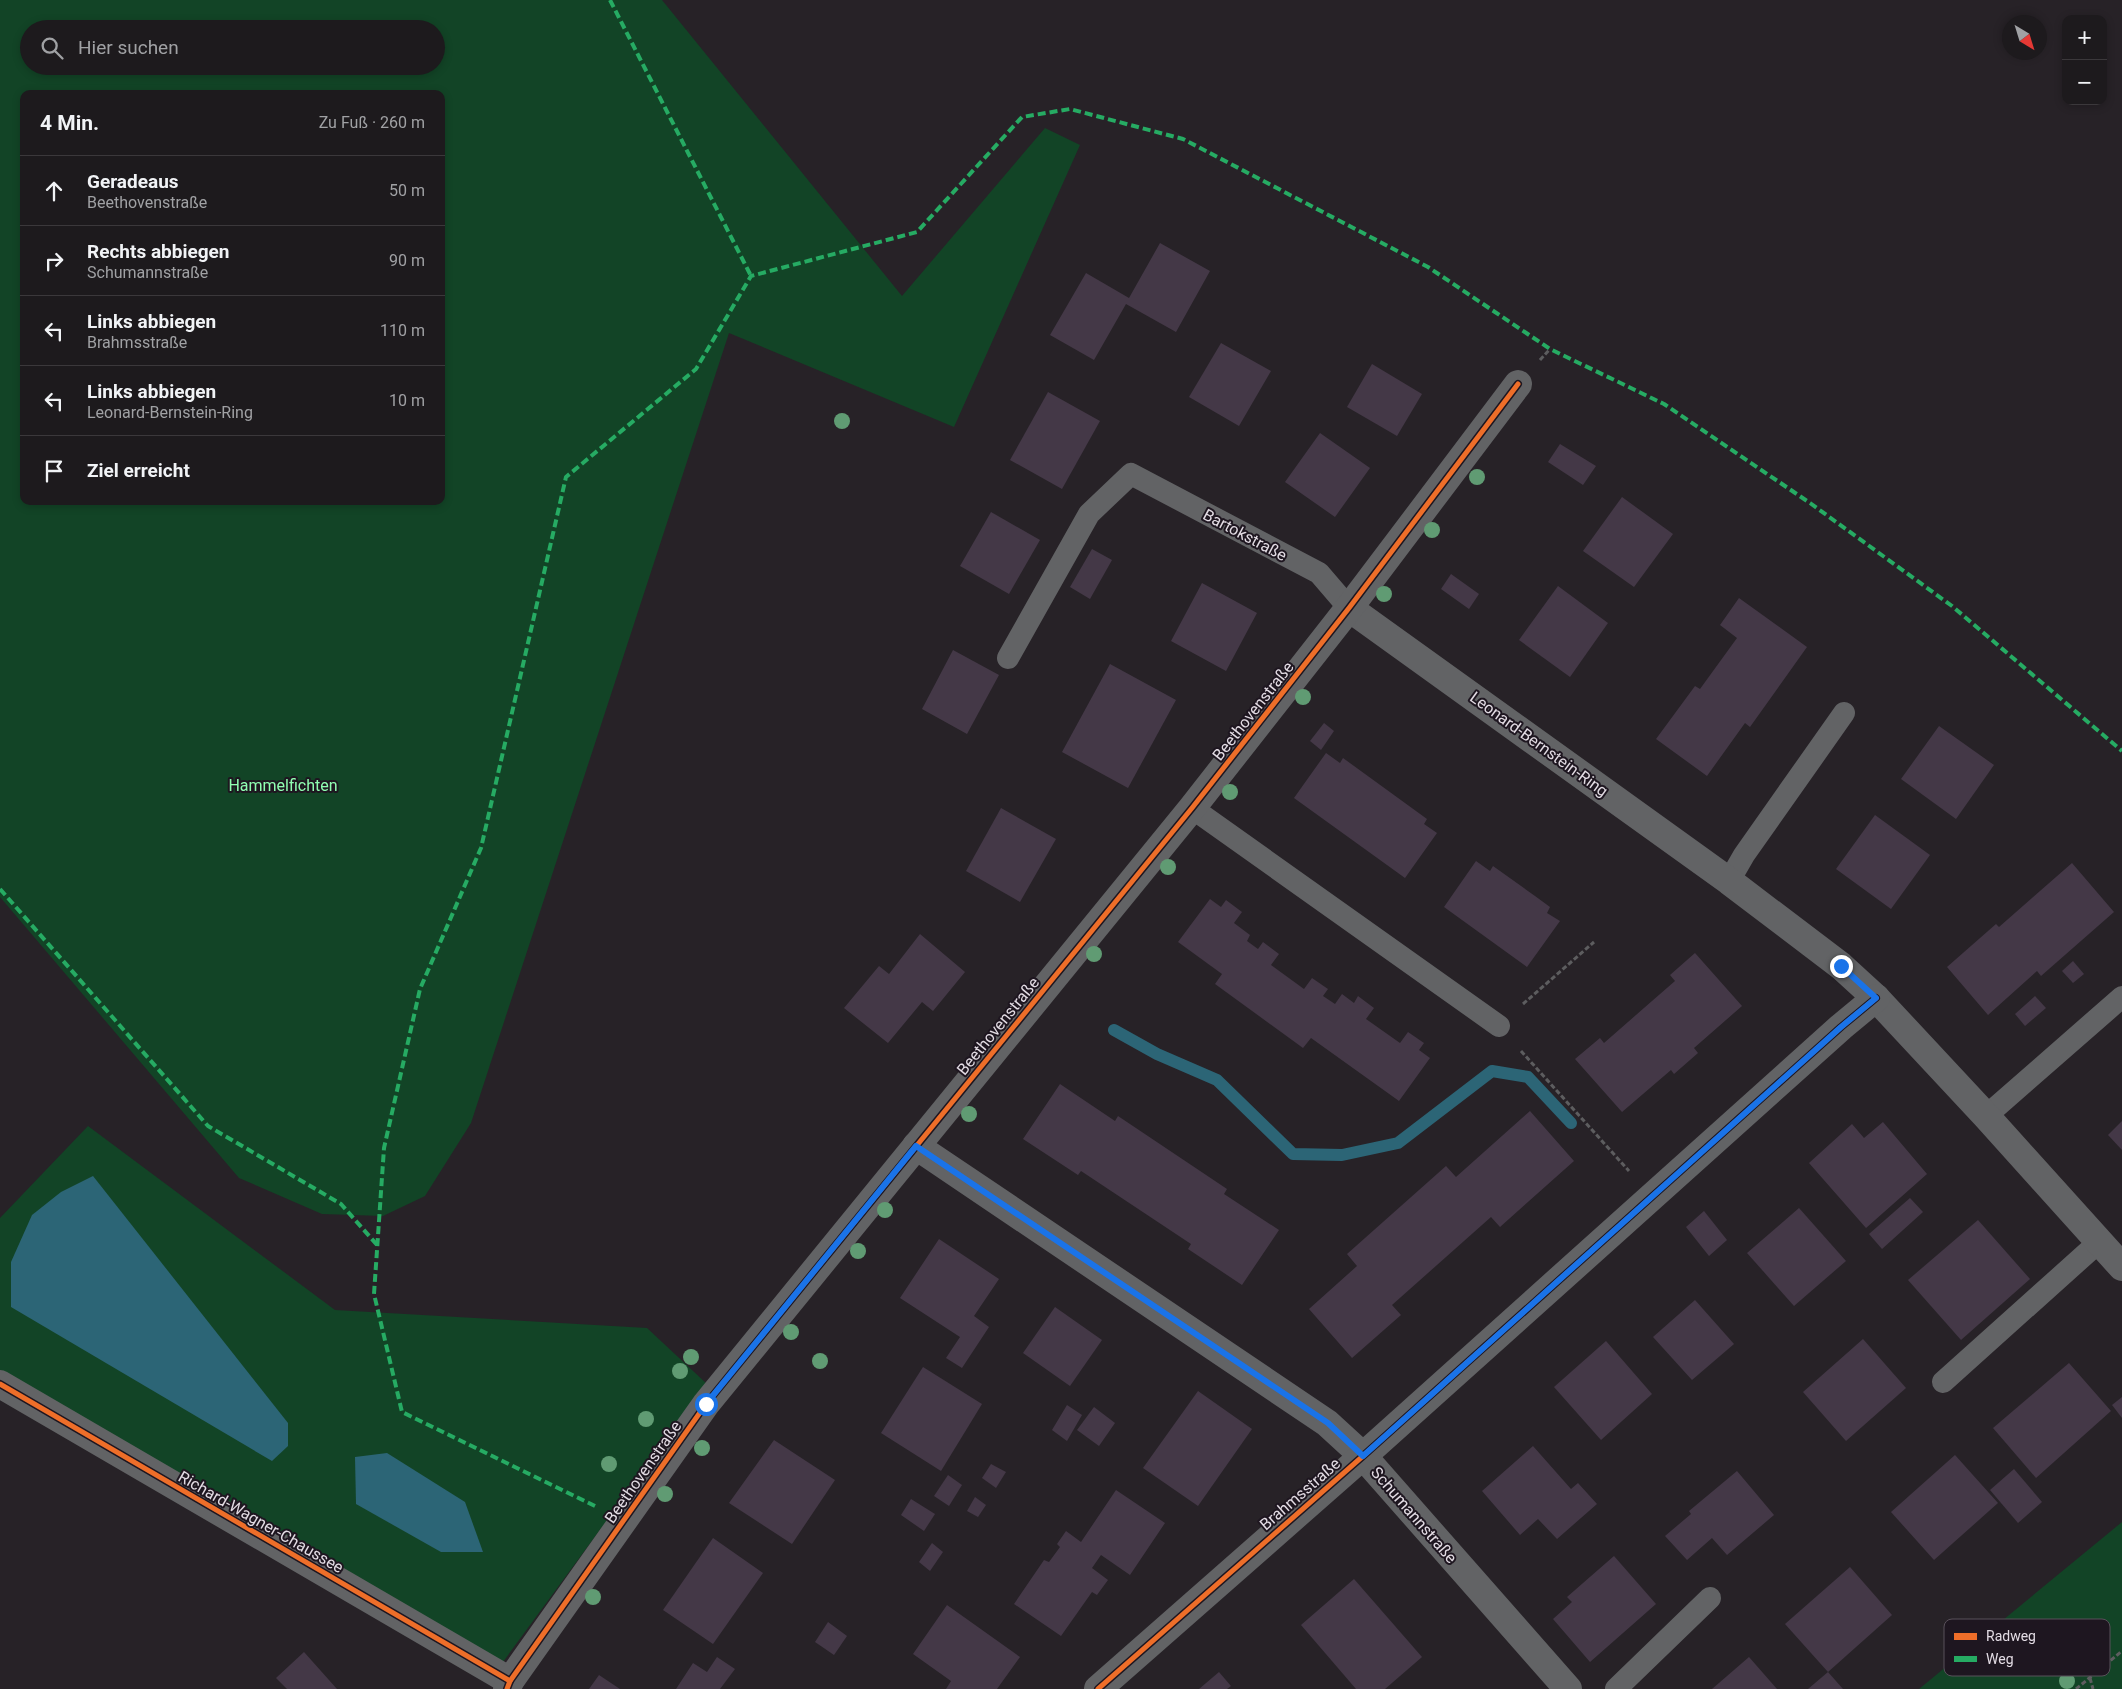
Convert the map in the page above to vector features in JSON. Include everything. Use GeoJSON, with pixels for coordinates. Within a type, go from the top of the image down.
{"type":"FeatureCollection","features":[{"type":"Feature","properties":{"kind":"street","name":"Beethovenstraße"},"geometry":{"type":"LineString","coordinates":[[508,1685],[706,1404],[1192,808],[1349,608],[1518,384]]}},
{"type":"Feature","properties":{"kind":"street","name":"Leonard-Bernstein-Ring"},"geometry":{"type":"LineString","coordinates":[[1349,608],[1729,881],[1841,966],[1876,998],[1986,1116],[2122,1267]]}},
{"type":"Feature","properties":{"kind":"street","name":"Brahmsstraße"},"geometry":{"type":"LineString","coordinates":[[1098,1689],[1363,1456],[1841,1027],[1876,998]]}},
{"type":"Feature","properties":{"kind":"street","name":"Schumannstraße"},"geometry":{"type":"LineString","coordinates":[[916,1146],[1328,1423],[1363,1456],[1568,1689]]}},
{"type":"Feature","properties":{"kind":"street","name":"Richard-Wagner-Chaussee"},"geometry":{"type":"LineString","coordinates":[[0,1384],[508,1685]]}},
{"type":"Feature","properties":{"kind":"lane","name":"Bartokstraße"},"geometry":{"type":"LineString","coordinates":[[1008,658],[1089,514],[1131,474],[1319,574],[1349,608]]}},
{"type":"Feature","properties":{"kind":"lane"},"geometry":{"type":"LineString","coordinates":[[1729,881],[1744,855],[1844,713]]}},
{"type":"Feature","properties":{"kind":"lane"},"geometry":{"type":"LineString","coordinates":[[1192,808],[1499,1026]]}},
{"type":"Feature","properties":{"kind":"lane"},"geometry":{"type":"LineString","coordinates":[[1986,1116],[2122,997]]}},
{"type":"Feature","properties":{"kind":"lane"},"geometry":{"type":"LineString","coordinates":[[1943,1382],[2099,1242]]}},
{"type":"Feature","properties":{"kind":"lane"},"geometry":{"type":"LineString","coordinates":[[1616,1689],[1710,1598]]}},
{"type":"Feature","properties":{"kind":"path"},"geometry":{"type":"LineString","coordinates":[[1594,942],[1499,1026],[1652,1198]]}},
{"type":"Feature","properties":{"kind":"path"},"geometry":{"type":"LineString","coordinates":[[2110,1661],[2122,1651]]}},
{"type":"Feature","properties":{"kind":"path"},"geometry":{"type":"LineString","coordinates":[[2076,1689],[2092,1676]]}},
{"type":"Feature","properties":{"kind":"path"},"geometry":{"type":"LineString","coordinates":[[2090,1678],[2093,1689]]}},
{"type":"Feature","properties":{"kind":"green space","name":"Hammelfichten"},"geometry":{"type":"Polygon","coordinates":[[[0,0],[662,0],[902,296],[1045,128],[1080,145],[954,427],[729,333],[471,1123],[425,1196],[383,1216],[322,1214],[239,1178],[0,897],[0,0]]]}},
{"type":"Feature","properties":{"kind":"green space"},"geometry":{"type":"Polygon","coordinates":[[[88,1126],[335,1310],[647,1328],[707,1384],[500,1666],[0,1370],[0,1218],[88,1126]]]}},
{"type":"Feature","properties":{"kind":"green space"},"geometry":{"type":"Polygon","coordinates":[[[2122,1522],[2122,1689],[1919,1689],[1944,1668],[1944,1676],[2110,1676],[2110,1619],[2004,1619],[2122,1522]]]}},
{"type":"Feature","properties":{"kind":"water"},"geometry":{"type":"Polygon","coordinates":[[[93,1176],[288,1423],[288,1446],[272,1461],[11,1307],[11,1262],[32,1215],[61,1192],[93,1176]]]}},
{"type":"Feature","properties":{"kind":"water"},"geometry":{"type":"Polygon","coordinates":[[[387,1453],[465,1502],[483,1552],[441,1552],[356,1504],[355,1457],[387,1453]]]}},
{"type":"Feature","properties":{"kind":"building"},"geometry":{"type":"Polygon","coordinates":[[[1160,243],[1210,271],[1176,332],[1126,304],[1094,360],[1050,335],[1086,273],[1129,298],[1160,243]]]}},
{"type":"Feature","properties":{"kind":"building"},"geometry":{"type":"Polygon","coordinates":[[[1221,343],[1271,371],[1239,426],[1189,397],[1221,343]]]}},
{"type":"Feature","properties":{"kind":"building"},"geometry":{"type":"Polygon","coordinates":[[[1372,364],[1422,394],[1397,436],[1347,407],[1372,364]]]}},
{"type":"Feature","properties":{"kind":"building"},"geometry":{"type":"Polygon","coordinates":[[[1048,392],[1100,421],[1062,489],[1010,460],[1048,392]]]}},
{"type":"Feature","properties":{"kind":"building"},"geometry":{"type":"Polygon","coordinates":[[[1320,433],[1370,468],[1335,517],[1285,482],[1320,433]]]}},
{"type":"Feature","properties":{"kind":"building"},"geometry":{"type":"Polygon","coordinates":[[[1560,444],[1596,466],[1583,485],[1548,462],[1560,444]]]}},
{"type":"Feature","properties":{"kind":"building"},"geometry":{"type":"Polygon","coordinates":[[[1622,497],[1673,534],[1634,587],[1583,551],[1622,497]]]}},
{"type":"Feature","properties":{"kind":"building"},"geometry":{"type":"Polygon","coordinates":[[[991,512],[1040,540],[1009,594],[960,566],[991,512]]]}},
{"type":"Feature","properties":{"kind":"building"},"geometry":{"type":"Polygon","coordinates":[[[1092,549],[1112,560],[1090,599],[1070,587],[1092,549]]]}},
{"type":"Feature","properties":{"kind":"building"},"geometry":{"type":"Polygon","coordinates":[[[1451,574],[1479,594],[1469,609],[1441,589],[1451,574]]]}},
{"type":"Feature","properties":{"kind":"building"},"geometry":{"type":"Polygon","coordinates":[[[1202,583],[1257,613],[1226,671],[1171,641],[1202,583]]]}},
{"type":"Feature","properties":{"kind":"building"},"geometry":{"type":"Polygon","coordinates":[[[1558,586],[1608,623],[1570,677],[1519,640],[1558,586]]]}},
{"type":"Feature","properties":{"kind":"building"},"geometry":{"type":"Polygon","coordinates":[[[1739,598],[1807,647],[1750,727],[1745,723],[1707,776],[1656,739],[1695,686],[1700,689],[1737,638],[1720,625],[1739,598]]]}},
{"type":"Feature","properties":{"kind":"building"},"geometry":{"type":"Polygon","coordinates":[[[953,650],[999,675],[967,734],[922,709],[953,650]]]}},
{"type":"Feature","properties":{"kind":"building"},"geometry":{"type":"Polygon","coordinates":[[[1110,664],[1176,700],[1128,788],[1062,752],[1110,664]]]}},
{"type":"Feature","properties":{"kind":"building"},"geometry":{"type":"Polygon","coordinates":[[[1324,723],[1334,731],[1321,750],[1310,741],[1324,723]]]}},
{"type":"Feature","properties":{"kind":"building"},"geometry":{"type":"Polygon","coordinates":[[[1939,726],[1994,765],[1956,819],[1901,779],[1939,726]]]}},
{"type":"Feature","properties":{"kind":"building"},"geometry":{"type":"Polygon","coordinates":[[[1326,753],[1340,763],[1343,758],[1427,819],[1424,824],[1437,833],[1405,878],[1294,798],[1326,753]]]}},
{"type":"Feature","properties":{"kind":"building"},"geometry":{"type":"Polygon","coordinates":[[[1001,808],[1056,839],[1020,902],[966,871],[1001,808]]]}},
{"type":"Feature","properties":{"kind":"building"},"geometry":{"type":"Polygon","coordinates":[[[1875,815],[1930,855],[1891,909],[1836,869],[1875,815]]]}},
{"type":"Feature","properties":{"kind":"building"},"geometry":{"type":"Polygon","coordinates":[[[1476,861],[1490,871],[1493,866],[1550,907],[1547,913],[1560,921],[1527,967],[1444,907],[1476,861]]]}},
{"type":"Feature","properties":{"kind":"building"},"geometry":{"type":"Polygon","coordinates":[[[2072,863],[2114,912],[2041,976],[2037,971],[1988,1015],[1947,967],[1996,924],[1999,927],[2072,863]]]}},
{"type":"Feature","properties":{"kind":"building"},"geometry":{"type":"Polygon","coordinates":[[[1210,899],[1221,907],[1226,900],[1242,912],[1234,923],[1250,935],[1247,941],[1258,949],[1263,942],[1279,954],[1271,965],[1304,989],[1312,978],[1328,989],[1323,996],[1335,1004],[1342,994],[1354,1003],[1358,996],[1374,1008],[1366,1019],[1400,1043],[1408,1032],[1424,1043],[1419,1050],[1430,1058],[1399,1101],[1311,1038],[1303,1048],[1215,984],[1222,974],[1178,942],[1210,899]]]}},
{"type":"Feature","properties":{"kind":"building"},"geometry":{"type":"Polygon","coordinates":[[[920,934],[965,972],[933,1011],[922,1002],[888,1043],[844,1008],[879,966],[889,974],[920,934]]]}},
{"type":"Feature","properties":{"kind":"building"},"geometry":{"type":"Polygon","coordinates":[[[1695,953],[1742,1006],[1694,1048],[1698,1053],[1674,1074],[1671,1070],[1622,1112],[1575,1059],[1600,1038],[1604,1043],[1675,981],[1670,975],[1695,953]]]}},
{"type":"Feature","properties":{"kind":"building"},"geometry":{"type":"Polygon","coordinates":[[[2073,961],[2084,974],[2073,983],[2062,971],[2073,961]]]}},
{"type":"Feature","properties":{"kind":"building"},"geometry":{"type":"Polygon","coordinates":[[[2035,996],[2046,1008],[2025,1026],[2015,1014],[2035,996]]]}},
{"type":"Feature","properties":{"kind":"building"},"geometry":{"type":"Polygon","coordinates":[[[1060,1084],[1115,1121],[1118,1116],[1227,1189],[1224,1194],[1279,1230],[1242,1285],[1188,1249],[1191,1244],[1081,1171],[1078,1175],[1023,1139],[1060,1084]]]}},
{"type":"Feature","properties":{"kind":"building"},"geometry":{"type":"Polygon","coordinates":[[[1530,1111],[1574,1161],[1500,1227],[1491,1217],[1392,1305],[1401,1315],[1352,1358],[1309,1309],[1357,1266],[1347,1254],[1446,1166],[1456,1177],[1530,1111]]]}},
{"type":"Feature","properties":{"kind":"building"},"geometry":{"type":"Polygon","coordinates":[[[2122,1121],[2122,1150],[2108,1135],[2122,1121]]]}},
{"type":"Feature","properties":{"kind":"building"},"geometry":{"type":"Polygon","coordinates":[[[1883,1122],[1927,1174],[1866,1228],[1809,1163],[1852,1124],[1864,1138],[1883,1122]]]}},
{"type":"Feature","properties":{"kind":"building"},"geometry":{"type":"Polygon","coordinates":[[[1910,1198],[1923,1212],[1882,1249],[1869,1234],[1910,1198]]]}},
{"type":"Feature","properties":{"kind":"building"},"geometry":{"type":"Polygon","coordinates":[[[1799,1208],[1846,1261],[1794,1306],[1747,1253],[1799,1208]]]}},
{"type":"Feature","properties":{"kind":"building"},"geometry":{"type":"Polygon","coordinates":[[[1704,1211],[1727,1240],[1709,1256],[1686,1227],[1704,1211]]]}},
{"type":"Feature","properties":{"kind":"building"},"geometry":{"type":"Polygon","coordinates":[[[1978,1220],[2030,1279],[1961,1340],[1908,1280],[1978,1220]]]}},
{"type":"Feature","properties":{"kind":"building"},"geometry":{"type":"Polygon","coordinates":[[[939,1239],[999,1279],[974,1316],[989,1327],[962,1368],[946,1358],[960,1337],[900,1298],[939,1239]]]}},
{"type":"Feature","properties":{"kind":"building"},"geometry":{"type":"Polygon","coordinates":[[[1695,1300],[1734,1344],[1692,1380],[1653,1337],[1695,1300]]]}},
{"type":"Feature","properties":{"kind":"building"},"geometry":{"type":"Polygon","coordinates":[[[1055,1307],[1102,1340],[1070,1386],[1023,1353],[1055,1307]]]}},
{"type":"Feature","properties":{"kind":"building"},"geometry":{"type":"Polygon","coordinates":[[[1863,1339],[1906,1388],[1846,1441],[1803,1392],[1863,1339]]]}},
{"type":"Feature","properties":{"kind":"building"},"geometry":{"type":"Polygon","coordinates":[[[1606,1341],[1652,1394],[1601,1440],[1554,1387],[1606,1341]]]}},
{"type":"Feature","properties":{"kind":"building"},"geometry":{"type":"Polygon","coordinates":[[[2069,1363],[2111,1411],[2036,1478],[1993,1428],[2069,1363]]]}},
{"type":"Feature","properties":{"kind":"building"},"geometry":{"type":"Polygon","coordinates":[[[923,1367],[982,1404],[941,1471],[881,1433],[923,1367]]]}},
{"type":"Feature","properties":{"kind":"building"},"geometry":{"type":"Polygon","coordinates":[[[1198,1391],[1252,1429],[1198,1506],[1143,1468],[1198,1391]]]}},
{"type":"Feature","properties":{"kind":"building"},"geometry":{"type":"Polygon","coordinates":[[[2122,1397],[2122,1418],[2112,1405],[2122,1397]]]}},
{"type":"Feature","properties":{"kind":"building"},"geometry":{"type":"Polygon","coordinates":[[[1067,1405],[1082,1415],[1067,1441],[1052,1430],[1067,1405]]]}},
{"type":"Feature","properties":{"kind":"building"},"geometry":{"type":"Polygon","coordinates":[[[1094,1407],[1115,1423],[1099,1446],[1077,1430],[1094,1407]]]}},
{"type":"Feature","properties":{"kind":"building"},"geometry":{"type":"Polygon","coordinates":[[[774,1440],[835,1480],[792,1544],[729,1503],[774,1440]]]}},
{"type":"Feature","properties":{"kind":"building"},"geometry":{"type":"Polygon","coordinates":[[[1533,1446],[1571,1489],[1578,1483],[1597,1504],[1557,1539],[1538,1519],[1520,1535],[1482,1491],[1533,1446]]]}},
{"type":"Feature","properties":{"kind":"building"},"geometry":{"type":"Polygon","coordinates":[[[1955,1455],[1998,1503],[1934,1560],[1891,1512],[1955,1455]]]}},
{"type":"Feature","properties":{"kind":"building"},"geometry":{"type":"Polygon","coordinates":[[[991,1464],[1006,1472],[996,1488],[982,1478],[991,1464]]]}},
{"type":"Feature","properties":{"kind":"building"},"geometry":{"type":"Polygon","coordinates":[[[2014,1469],[2042,1502],[2018,1523],[1990,1490],[2014,1469]]]}},
{"type":"Feature","properties":{"kind":"building"},"geometry":{"type":"Polygon","coordinates":[[[1737,1471],[1774,1515],[1727,1555],[1712,1538],[1687,1560],[1665,1536],[1691,1514],[1689,1511],[1737,1471]]]}},
{"type":"Feature","properties":{"kind":"building"},"geometry":{"type":"Polygon","coordinates":[[[948,1475],[962,1485],[949,1506],[934,1496],[948,1475]]]}},
{"type":"Feature","properties":{"kind":"building"},"geometry":{"type":"Polygon","coordinates":[[[1116,1490],[1165,1523],[1130,1575],[1101,1555],[1092,1568],[1108,1580],[1097,1595],[1092,1592],[1061,1636],[1014,1604],[1044,1560],[1049,1562],[1060,1547],[1057,1544],[1066,1531],[1081,1542],[1116,1490]]]}},
{"type":"Feature","properties":{"kind":"building"},"geometry":{"type":"Polygon","coordinates":[[[975,1497],[986,1505],[978,1517],[967,1511],[975,1497]]]}},
{"type":"Feature","properties":{"kind":"building"},"geometry":{"type":"Polygon","coordinates":[[[911,1499],[935,1514],[924,1531],[901,1515],[911,1499]]]}},
{"type":"Feature","properties":{"kind":"building"},"geometry":{"type":"Polygon","coordinates":[[[713,1538],[763,1573],[713,1644],[663,1610],[713,1538]]]}},
{"type":"Feature","properties":{"kind":"building"},"geometry":{"type":"Polygon","coordinates":[[[932,1543],[943,1552],[930,1571],[919,1562],[932,1543]]]}},
{"type":"Feature","properties":{"kind":"building"},"geometry":{"type":"Polygon","coordinates":[[[1614,1556],[1656,1604],[1590,1662],[1553,1619],[1572,1602],[1567,1597],[1614,1556]]]}},
{"type":"Feature","properties":{"kind":"building"},"geometry":{"type":"Polygon","coordinates":[[[1850,1567],[1892,1615],[1828,1672],[1785,1624],[1850,1567]]]}},
{"type":"Feature","properties":{"kind":"building"},"geometry":{"type":"Polygon","coordinates":[[[1354,1579],[1422,1657],[1385,1689],[1356,1689],[1301,1625],[1354,1579]]]}},
{"type":"Feature","properties":{"kind":"building"},"geometry":{"type":"Polygon","coordinates":[[[947,1605],[1020,1657],[997,1689],[946,1689],[951,1681],[913,1654],[947,1605]]]}},
{"type":"Feature","properties":{"kind":"building"},"geometry":{"type":"Polygon","coordinates":[[[828,1622],[847,1636],[834,1655],[815,1642],[828,1622]]]}},
{"type":"Feature","properties":{"kind":"building"},"geometry":{"type":"Polygon","coordinates":[[[304,1652],[337,1689],[287,1689],[276,1678],[304,1652]]]}},
{"type":"Feature","properties":{"kind":"building"},"geometry":{"type":"Polygon","coordinates":[[[717,1657],[735,1669],[720,1689],[676,1689],[693,1663],[707,1672],[717,1657]]]}},
{"type":"Feature","properties":{"kind":"building"},"geometry":{"type":"Polygon","coordinates":[[[1749,1657],[1777,1689],[1712,1689],[1749,1657]]]}},
{"type":"Feature","properties":{"kind":"building"},"geometry":{"type":"Polygon","coordinates":[[[1219,1672],[1231,1686],[1227,1689],[1199,1689],[1219,1672]]]}},
{"type":"Feature","properties":{"kind":"building"},"geometry":{"type":"Polygon","coordinates":[[[1828,1672],[1843,1689],[1808,1689],[1828,1672]]]}},
{"type":"Feature","properties":{"kind":"building"},"geometry":{"type":"Polygon","coordinates":[[[599,1675],[620,1689],[589,1689],[599,1675]]]}},
{"type":"Feature","properties":{"kind":"waterway"},"geometry":{"type":"LineString","coordinates":[[1114,1030],[1157,1054],[1217,1080],[1293,1154],[1342,1155],[1398,1143],[1492,1071],[1528,1077],[1571,1123]]}},
{"type":"Feature","properties":{"kind":"marked path"},"geometry":{"type":"LineString","coordinates":[[610,0],[751,276]]}},
{"type":"Feature","properties":{"kind":"marked path"},"geometry":{"type":"LineString","coordinates":[[595,1506],[402,1412],[374,1294],[384,1148],[420,989],[481,848],[566,477],[696,369],[751,276],[917,232],[1022,117],[1070,109],[1183,139],[1428,267],[1550,349],[1664,404],[1810,503],[1952,606],[2122,751]]}},
{"type":"Feature","properties":{"kind":"marked path"},"geometry":{"type":"LineString","coordinates":[[0,889],[208,1126],[341,1204],[378,1246]]}},
{"type":"Feature","properties":{"kind":"cycle path"},"geometry":{"type":"LineString","coordinates":[[507,1689],[510,1681],[706,1404],[1192,808],[1349,608],[1518,384]]}},
{"type":"Feature","properties":{"kind":"cycle path"},"geometry":{"type":"LineString","coordinates":[[1098,1689],[1363,1456],[1841,1027],[1876,998]]}},
{"type":"Feature","properties":{"kind":"cycle path"},"geometry":{"type":"LineString","coordinates":[[0,1384],[510,1681]]}},
{"type":"Feature","properties":{"kind":"route"},"geometry":{"type":"LineString","coordinates":[[706,1404],[916,1146],[1328,1423],[1363,1456],[1841,1027],[1876,998],[1841,966]]}}]}
